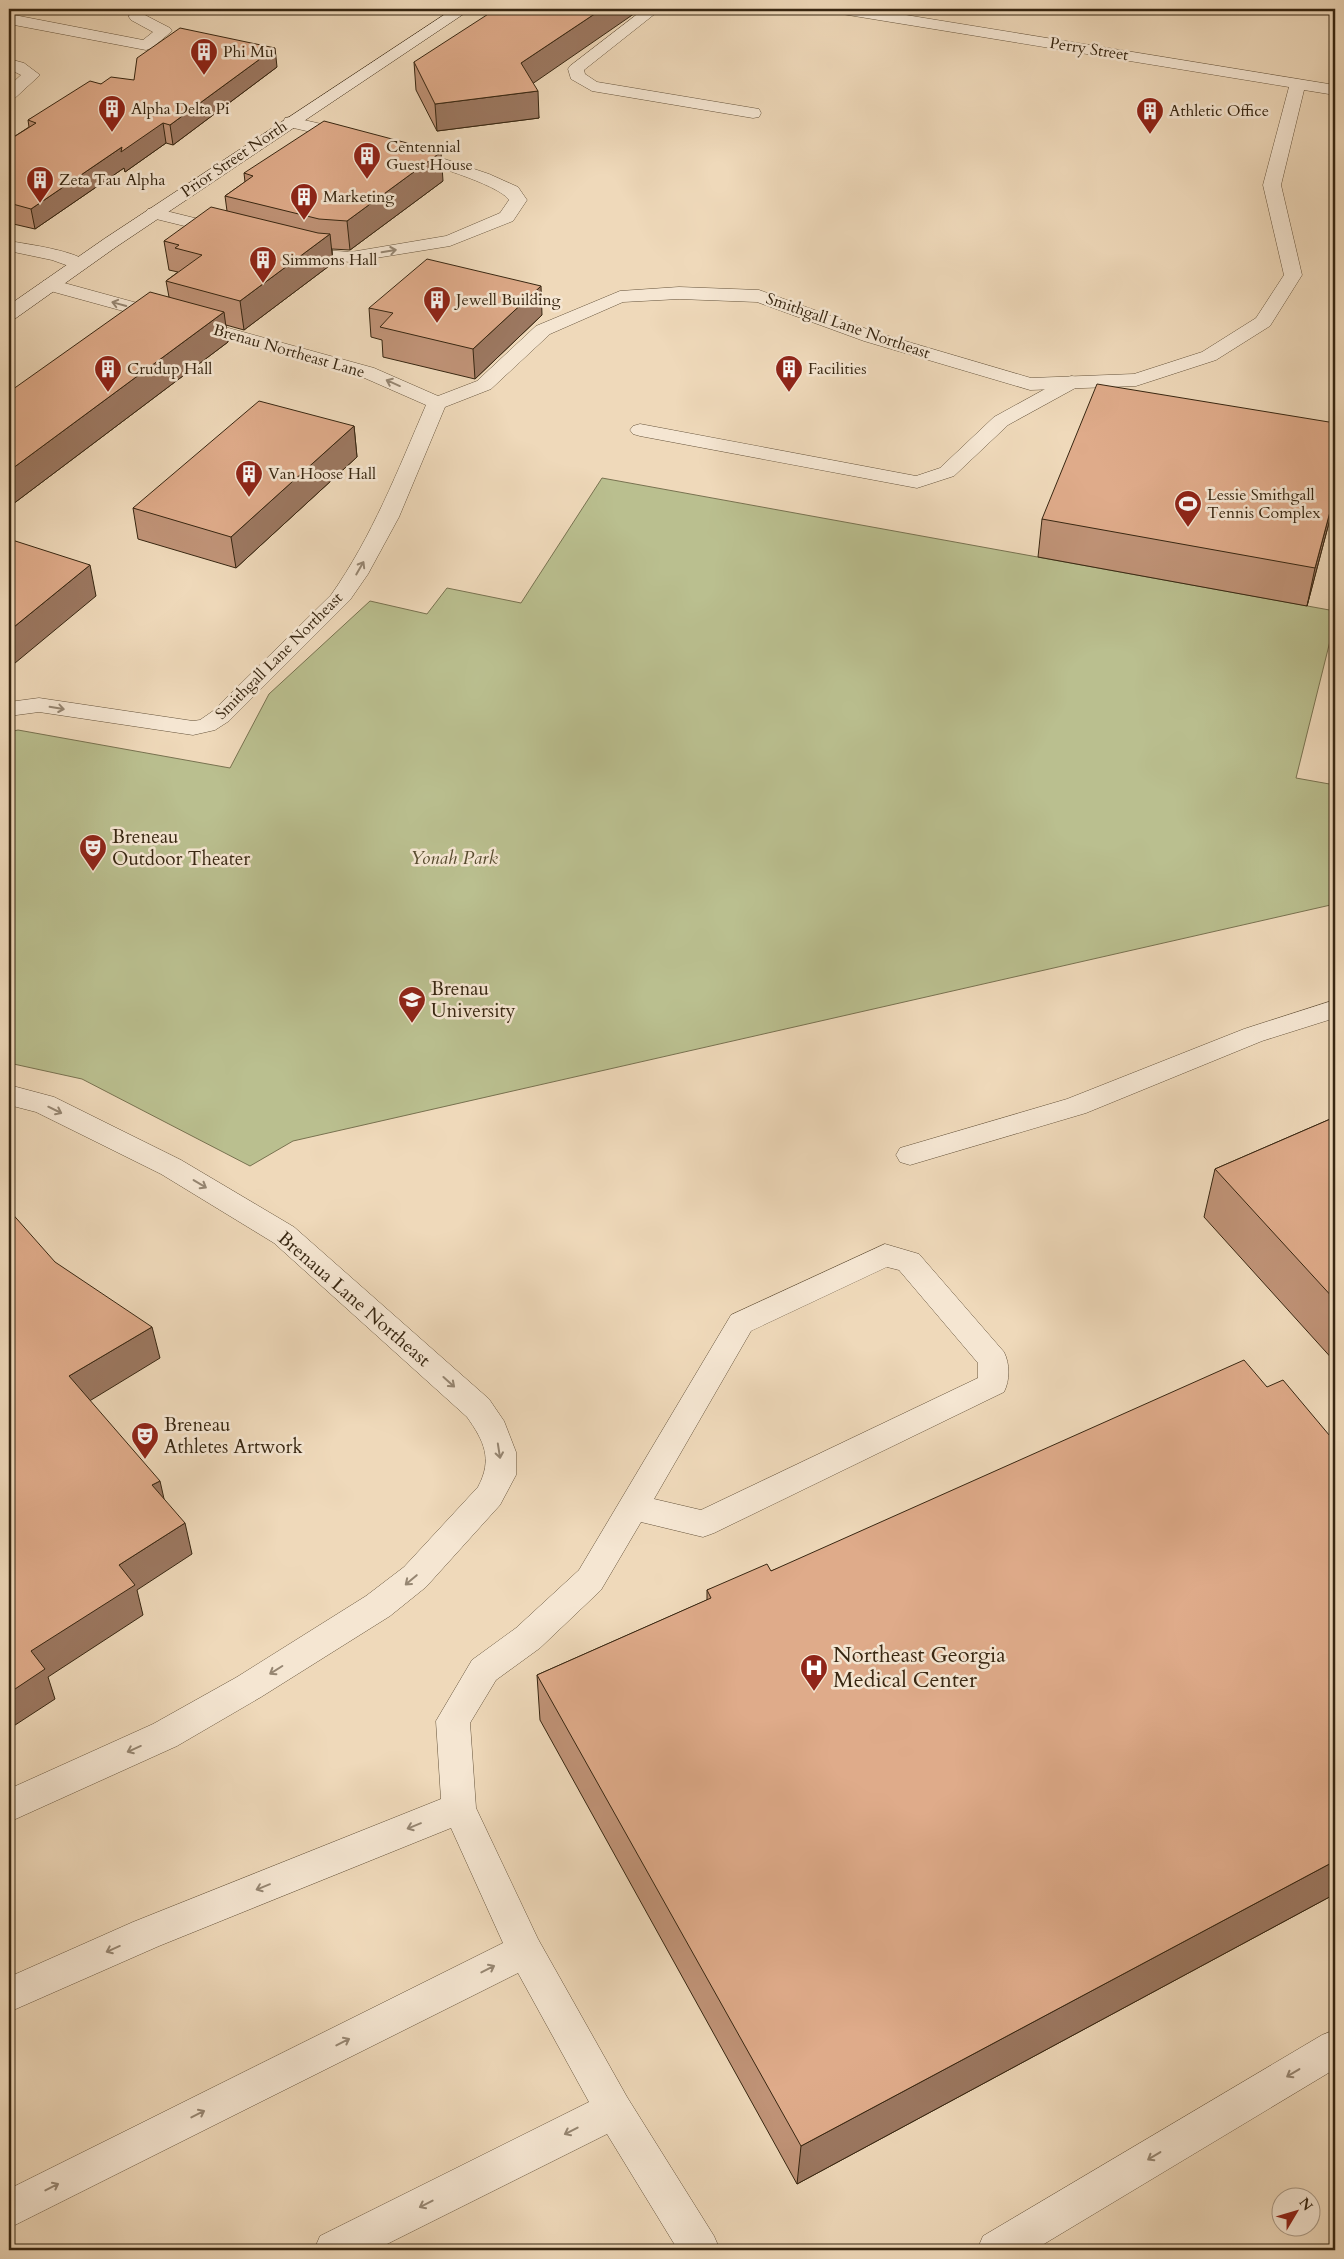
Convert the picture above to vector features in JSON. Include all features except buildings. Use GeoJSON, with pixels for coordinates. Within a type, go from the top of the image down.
{"type":"FeatureCollection","features":[{"type":"Feature","properties":{"kind":"street"},"geometry":{"type":"LineString","coordinates":[[9,19],[146,45],[164,31],[138,16],[139,9]]}},
{"type":"Feature","properties":{"kind":"street","name":"Prior Street North"},"geometry":{"type":"LineString","coordinates":[[9,314],[154,213],[458,9]]}},
{"type":"Feature","properties":{"kind":"street"},"geometry":{"type":"LineString","coordinates":[[653,9],[576,68],[577,76],[592,86],[753,113]]}},
{"type":"Feature","properties":{"kind":"street","name":"Perry Street"},"geometry":{"type":"LineString","coordinates":[[842,9],[1335,90]]}},
{"type":"Feature","properties":{"kind":"street"},"geometry":{"type":"LineString","coordinates":[[9,64],[18,66],[32,75],[9,94]]}},
{"type":"Feature","properties":{"kind":"street","name":"Smithgall Lane Northeast"},"geometry":{"type":"LineString","coordinates":[[9,709],[39,706],[194,728],[208,725],[222,716],[339,600],[357,574],[388,517],[438,403],[484,385],[543,330],[620,297],[679,293],[759,296],[871,337],[1030,384],[1136,380],[1209,356],[1262,322],[1293,274],[1272,185],[1298,83]]}},
{"type":"Feature","properties":{"kind":"street"},"geometry":{"type":"LineString","coordinates":[[291,122],[362,139]]}},
{"type":"Feature","properties":{"kind":"street"},"geometry":{"type":"LineString","coordinates":[[284,246],[322,255],[351,257],[450,242],[507,217],[518,200],[512,191],[483,178],[390,147]]}},
{"type":"Feature","properties":{"kind":"street"},"geometry":{"type":"LineString","coordinates":[[154,213],[245,236]]}},
{"type":"Feature","properties":{"kind":"street"},"geometry":{"type":"LineString","coordinates":[[9,246],[56,255],[80,264]]}},
{"type":"Feature","properties":{"kind":"street","name":"Brenau Northeast Lane"},"geometry":{"type":"LineString","coordinates":[[50,285],[367,372],[438,403]]}},
{"type":"Feature","properties":{"kind":"street"},"geometry":{"type":"LineString","coordinates":[[640,430],[918,482],[948,472],[964,453],[1001,420],[1037,403],[1072,382]]}},
{"type":"Feature","properties":{"kind":"street"},"geometry":{"type":"LineString","coordinates":[[910,1155],[1076,1106],[1253,1035],[1335,1009]]}},
{"type":"Feature","properties":{"kind":"street","name":"Brenaua Lane Northeast"},"geometry":{"type":"LineString","coordinates":[[9,1095],[44,1104],[171,1167],[284,1235],[478,1408],[494,1430],[500,1452],[500,1474],[489,1496],[415,1577],[378,1606],[249,1687],[165,1735],[9,1806]]}},
{"type":"Feature","properties":{"kind":"street"},"geometry":{"type":"LineString","coordinates":[[633,1507],[703,1524],[993,1384],[993,1360],[909,1262],[885,1255],[741,1323],[590,1580],[528,1638],[484,1670],[453,1721],[459,1808],[524,1951],[614,2110],[700,2250]]}},
{"type":"Feature","properties":{"kind":"street"},"geometry":{"type":"LineString","coordinates":[[9,1995],[146,1934],[459,1808]]}},
{"type":"Feature","properties":{"kind":"street"},"geometry":{"type":"LineString","coordinates":[[9,2209],[524,1951]]}},
{"type":"Feature","properties":{"kind":"street"},"geometry":{"type":"LineString","coordinates":[[997,2250],[1335,2048]]}},
{"type":"Feature","properties":{"kind":"street"},"geometry":{"type":"LineString","coordinates":[[334,2250],[614,2110]]}},
{"type":"Feature","properties":{"kind":"green space","name":"Yonah Park"},"geometry":{"type":"Polygon","coordinates":[[[602,478],[1335,611],[1335,621],[1296,778],[1335,785],[1335,904],[293,1141],[250,1166],[82,1079],[9,1063],[9,732],[18,730],[230,768],[269,694],[370,601],[427,614],[447,588],[521,603],[602,478]]]}},
{"type":"Feature","properties":{"kind":"place","name":"Phi Mu"},"geometry":{"type":"Point","coordinates":[204,76]}},
{"type":"Feature","properties":{"kind":"place","name":"Alpha Delta Pi"},"geometry":{"type":"Point","coordinates":[112,133]}},
{"type":"Feature","properties":{"kind":"place","name":"Athletic Office"},"geometry":{"type":"Point","coordinates":[1150,135]}},
{"type":"Feature","properties":{"kind":"place","name":"Centennial Guest House"},"geometry":{"type":"Point","coordinates":[367,180]}},
{"type":"Feature","properties":{"kind":"place","name":"Zeta Tau Alpha"},"geometry":{"type":"Point","coordinates":[40,204]}},
{"type":"Feature","properties":{"kind":"place","name":"Marketing"},"geometry":{"type":"Point","coordinates":[304,221]}},
{"type":"Feature","properties":{"kind":"place","name":"Simmons Hall"},"geometry":{"type":"Point","coordinates":[263,284]}},
{"type":"Feature","properties":{"kind":"place","name":"Jewell Building"},"geometry":{"type":"Point","coordinates":[437,324]}},
{"type":"Feature","properties":{"kind":"place","name":"Crudup Hall"},"geometry":{"type":"Point","coordinates":[108,393]}},
{"type":"Feature","properties":{"kind":"place","name":"Facilities"},"geometry":{"type":"Point","coordinates":[789,393]}},
{"type":"Feature","properties":{"kind":"place","name":"Van Hoose Hall"},"geometry":{"type":"Point","coordinates":[249,498]}},
{"type":"Feature","properties":{"kind":"place","name":"Lessie Smithgall Tennis Complex"},"geometry":{"type":"Point","coordinates":[1188,528]}},
{"type":"Feature","properties":{"kind":"place","name":"Breneau Outdoor Theater"},"geometry":{"type":"Point","coordinates":[93,872]}},
{"type":"Feature","properties":{"kind":"place","name":"Brenau University"},"geometry":{"type":"Point","coordinates":[412,1024]}},
{"type":"Feature","properties":{"kind":"place","name":"Breneau Athletes Artwork"},"geometry":{"type":"Point","coordinates":[145,1460]}},
{"type":"Feature","properties":{"kind":"place","name":"Northeast Georgia Medical Center"},"geometry":{"type":"Point","coordinates":[814,1692]}}]}
